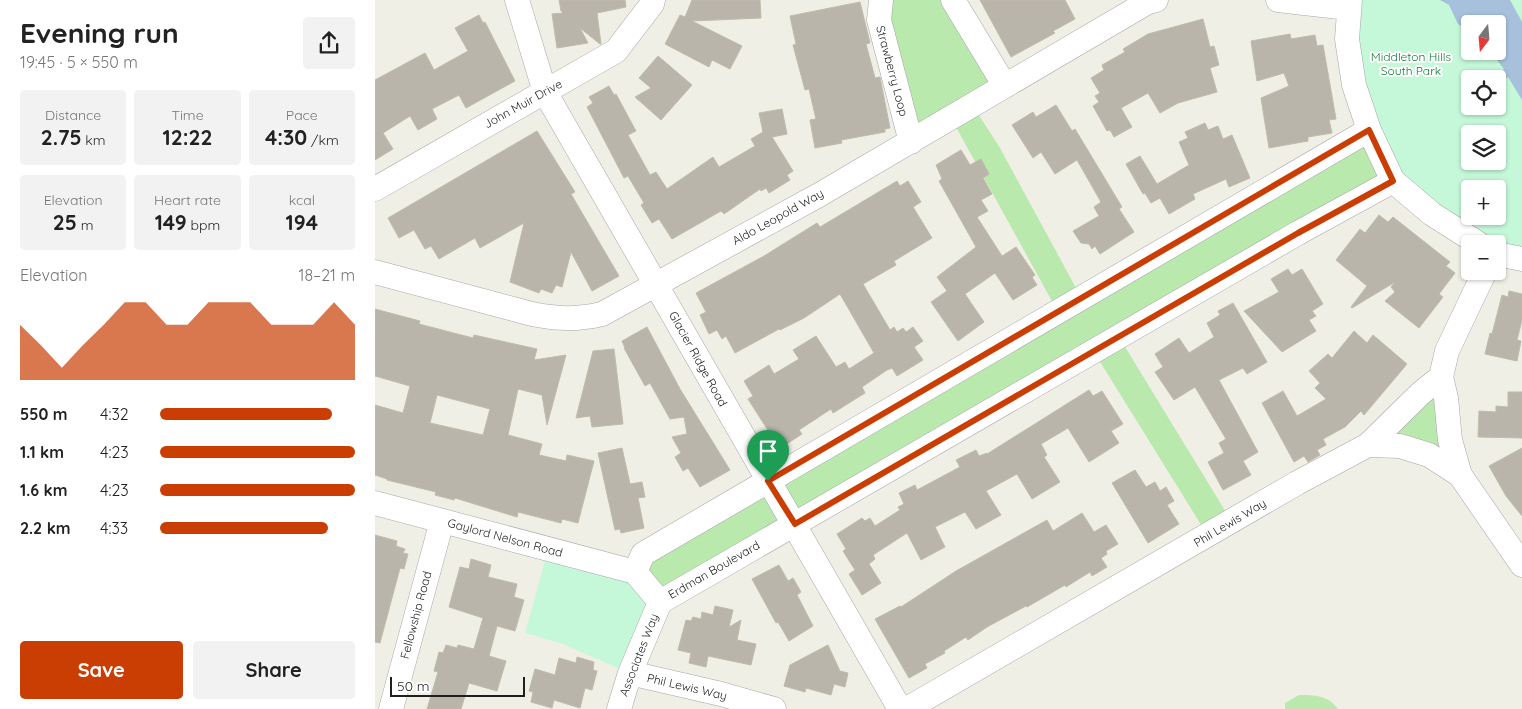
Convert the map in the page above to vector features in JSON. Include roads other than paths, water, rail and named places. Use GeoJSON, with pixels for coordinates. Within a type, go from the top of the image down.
{"type":"FeatureCollection","features":[{"type":"Feature","properties":{"kind":"street","name":"Glacier Ridge Road"},"geometry":{"type":"LineString","coordinates":[[517,0],[545,92],[900,709]]}},
{"type":"Feature","properties":{"kind":"street","name":"John Muir Drive"},"geometry":{"type":"LineString","coordinates":[[375,189],[616,51],[652,4],[653,0]]}},
{"type":"Feature","properties":{"kind":"street","name":"Strawberry Loop"},"geometry":{"type":"LineString","coordinates":[[881,0],[879,20],[911,142]]}},
{"type":"Feature","properties":{"kind":"street"},"geometry":{"type":"LineString","coordinates":[[953,0],[1005,86]]}},
{"type":"Feature","properties":{"kind":"street","name":"Aldo Leopold Way"},"geometry":{"type":"LineString","coordinates":[[375,272],[556,319],[580,320],[602,314],[911,142],[1148,2],[1156,0]]}},
{"type":"Feature","properties":{"kind":"street"},"geometry":{"type":"LineString","coordinates":[[1278,0],[1349,4],[1347,39],[1354,85],[1369,130],[1393,181],[1432,214],[1465,235]]}},
{"type":"Feature","properties":{"kind":"street"},"geometry":{"type":"LineString","coordinates":[[635,572],[643,554],[1369,130]]}},
{"type":"Feature","properties":{"kind":"street","name":"Erdman Boulevard"},"geometry":{"type":"LineString","coordinates":[[635,572],[659,602],[1298,233],[1393,181]]}},
{"type":"Feature","properties":{"kind":"street"},"geometry":{"type":"LineString","coordinates":[[1506,256],[1522,259]]}},
{"type":"Feature","properties":{"kind":"street"},"geometry":{"type":"LineString","coordinates":[[1481,280],[1447,351],[1441,377],[1446,398],[1450,440],[1460,475],[1522,565]]}},
{"type":"Feature","properties":{"kind":"street","name":"Phil Lewis Way"},"geometry":{"type":"LineString","coordinates":[[907,709],[1368,445],[1421,393],[1441,377]]}},
{"type":"Feature","properties":{"kind":"street"},"geometry":{"type":"LineString","coordinates":[[1368,445],[1400,446],[1429,455],[1460,475]]}},
{"type":"Feature","properties":{"kind":"street","name":"Gaylord Nelson Road"},"geometry":{"type":"LineString","coordinates":[[375,503],[635,572]]}},
{"type":"Feature","properties":{"kind":"street","name":"Fellowship Road"},"geometry":{"type":"LineString","coordinates":[[391,709],[442,521]]}},
{"type":"Feature","properties":{"kind":"street","name":"Associates Way"},"geometry":{"type":"LineString","coordinates":[[619,709],[630,673],[659,602]]}},
{"type":"Feature","properties":{"kind":"street","name":"Phil Lewis Way"},"geometry":{"type":"LineString","coordinates":[[630,673],[721,694],[774,709]]}},
{"type":"Feature","properties":{"kind":"water"},"geometry":{"type":"Polygon","coordinates":[[[1440,0],[1510,0],[1522,22],[1522,100],[1508,77],[1506,78],[1506,70],[1503,70],[1504,69],[1497,60],[1506,60],[1506,15],[1461,15],[1461,26],[1458,24],[1449,5],[1440,0]]]}},
{"type":"Feature","properties":{"kind":"park label","name":"Middleton Hills South Park"},"geometry":{"type":"Point","coordinates":[1411,64]}}]}
